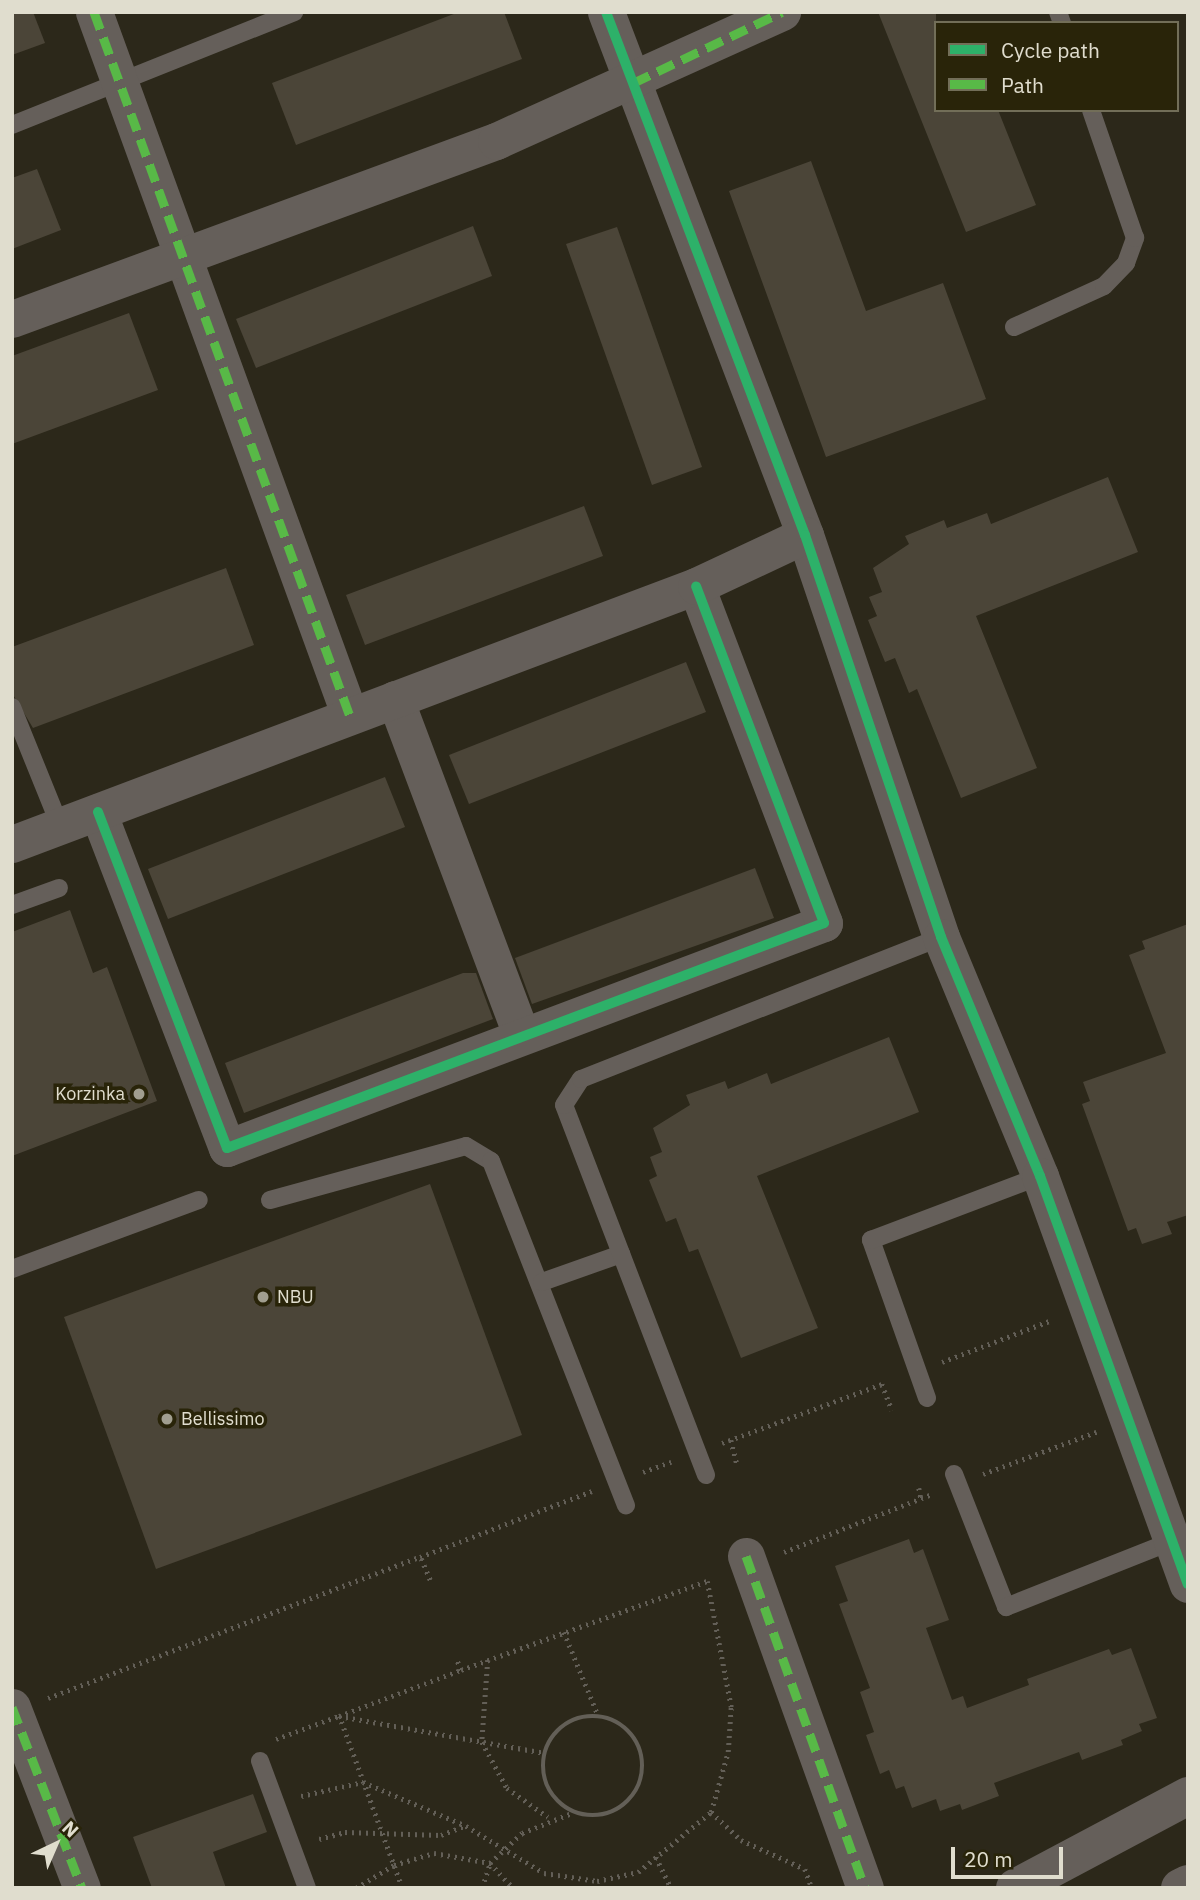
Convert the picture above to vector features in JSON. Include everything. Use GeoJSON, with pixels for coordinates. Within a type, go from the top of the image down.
{"type":"FeatureCollection","features":[{"type":"Feature","properties":{"kind":"street"},"geometry":{"type":"LineString","coordinates":[[94,12],[350,716]]}},
{"type":"Feature","properties":{"kind":"street"},"geometry":{"type":"LineString","coordinates":[[606,12],[805,535],[940,937],[1040,1175],[1188,1584]]}},
{"type":"Feature","properties":{"kind":"street"},"geometry":{"type":"LineString","coordinates":[[12,319],[184,259],[633,83],[782,12]]}},
{"type":"Feature","properties":{"kind":"street"},"geometry":{"type":"LineString","coordinates":[[12,844],[696,586],[805,535]]}},
{"type":"Feature","properties":{"kind":"street"},"geometry":{"type":"LineString","coordinates":[[99,812],[228,1148],[824,923],[696,586]]}},
{"type":"Feature","properties":{"kind":"street"},"geometry":{"type":"LineString","coordinates":[[395,699],[522,1037]]}},
{"type":"Feature","properties":{"kind":"street"},"geometry":{"type":"LineString","coordinates":[[747,1561],[865,1888]]}},
{"type":"Feature","properties":{"kind":"street"},"geometry":{"type":"LineString","coordinates":[[13,1709],[21,1756],[82,1888]]}},
{"type":"Feature","properties":{"kind":"street"},"geometry":{"type":"LineString","coordinates":[[1015,1888],[1188,1797]]}},
{"type":"Feature","properties":{"kind":"street"},"geometry":{"type":"LineString","coordinates":[[1180,1888],[1188,1884]]}},
{"type":"Feature","properties":{"kind":"lane"},"geometry":{"type":"LineString","coordinates":[[12,125],[284,14]]}},
{"type":"Feature","properties":{"kind":"lane"},"geometry":{"type":"LineString","coordinates":[[1014,327],[1104,286],[1126,263],[1135,238],[1092,112]]}},
{"type":"Feature","properties":{"kind":"lane"},"geometry":{"type":"LineString","coordinates":[[12,707],[60,827]]}},
{"type":"Feature","properties":{"kind":"lane"},"geometry":{"type":"LineString","coordinates":[[12,905],[59,888]]}},
{"type":"Feature","properties":{"kind":"lane"},"geometry":{"type":"LineString","coordinates":[[706,1475],[564,1105],[581,1079],[940,937]]}},
{"type":"Feature","properties":{"kind":"lane"},"geometry":{"type":"LineString","coordinates":[[270,1200],[466,1146],[491,1161],[542,1282],[626,1506]]}},
{"type":"Feature","properties":{"kind":"lane"},"geometry":{"type":"LineString","coordinates":[[927,1398],[871,1240],[1040,1175]]}},
{"type":"Feature","properties":{"kind":"lane"},"geometry":{"type":"LineString","coordinates":[[12,1269],[200,1200]]}},
{"type":"Feature","properties":{"kind":"lane"},"geometry":{"type":"LineString","coordinates":[[542,1282],[621,1254]]}},
{"type":"Feature","properties":{"kind":"lane"},"geometry":{"type":"LineString","coordinates":[[954,1474],[1006,1607],[1173,1541]]}},
{"type":"Feature","properties":{"kind":"lane"},"geometry":{"type":"LineString","coordinates":[[260,1761],[307,1888]]}},
{"type":"Feature","properties":{"kind":"path"},"geometry":{"type":"LineString","coordinates":[[13,1709],[617,1481],[918,1372],[1087,1306]]}},
{"type":"Feature","properties":{"kind":"path"},"geometry":{"type":"LineString","coordinates":[[882,1384],[892,1410]]}},
{"type":"Feature","properties":{"kind":"path"},"geometry":{"type":"LineString","coordinates":[[731,1440],[737,1464]]}},
{"type":"Feature","properties":{"kind":"path"},"geometry":{"type":"LineString","coordinates":[[919,1488],[921,1498]]}},
{"type":"Feature","properties":{"kind":"path"},"geometry":{"type":"LineString","coordinates":[[420,1557],[430,1580]]}},
{"type":"Feature","properties":{"kind":"path"},"geometry":{"type":"LineString","coordinates":[[260,1761],[268,1742],[707,1581],[747,1561]]}},
{"type":"Feature","properties":{"kind":"path"},"geometry":{"type":"LineString","coordinates":[[275,1802],[363,1782],[466,1826],[501,1851],[544,1872],[612,1878],[638,1872],[711,1812],[728,1752],[731,1707],[707,1581]]}},
{"type":"Feature","properties":{"kind":"path"},"geometry":{"type":"LineString","coordinates":[[482,1888],[490,1863],[501,1851],[548,1817],[572,1812],[618,1810],[639,1786],[637,1741],[598,1715],[564,1632]]}},
{"type":"Feature","properties":{"kind":"path"},"geometry":{"type":"LineString","coordinates":[[488,1660],[482,1742],[507,1788],[548,1817]]}},
{"type":"Feature","properties":{"kind":"path"},"geometry":{"type":"LineString","coordinates":[[457,1661],[461,1670]]}},
{"type":"Feature","properties":{"kind":"path"},"geometry":{"type":"LineString","coordinates":[[572,1812],[549,1791],[544,1753],[567,1722],[598,1715]]}},
{"type":"Feature","properties":{"kind":"path"},"geometry":{"type":"LineString","coordinates":[[339,1716],[544,1753]]}},
{"type":"Feature","properties":{"kind":"path"},"geometry":{"type":"LineString","coordinates":[[339,1716],[402,1888]]}},
{"type":"Feature","properties":{"kind":"path"},"geometry":{"type":"LineString","coordinates":[[711,1812],[741,1840],[805,1870],[812,1888]]}},
{"type":"Feature","properties":{"kind":"path"},"geometry":{"type":"LineString","coordinates":[[292,1847],[345,1832],[441,1835],[466,1826]]}},
{"type":"Feature","properties":{"kind":"path"},"geometry":{"type":"LineString","coordinates":[[356,1888],[394,1865],[434,1853],[490,1863],[511,1887]]}},
{"type":"Feature","properties":{"kind":"path"},"geometry":{"type":"LineString","coordinates":[[656,1857],[671,1888]]}},
{"type":"Feature","properties":{"kind":"path"},"geometry":{"type":"LineString","coordinates":[[612,1878],[612,1888]]}},
{"type":"Feature","properties":{"kind":"building"},"geometry":{"type":"Polygon","coordinates":[[[12,12],[33,12],[45,43],[12,55],[12,12]]]}},
{"type":"Feature","properties":{"kind":"building"},"geometry":{"type":"Polygon","coordinates":[[[459,12],[504,12],[522,59],[296,145],[272,83],[459,12]]]}},
{"type":"Feature","properties":{"kind":"building"},"geometry":{"type":"Polygon","coordinates":[[[878,12],[936,12],[934,112],[999,112],[1036,205],[966,232],[878,12]]]}},
{"type":"Feature","properties":{"kind":"building"},"geometry":{"type":"Polygon","coordinates":[[[811,161],[866,311],[943,283],[986,399],[826,457],[729,191],[811,161]]]}},
{"type":"Feature","properties":{"kind":"building"},"geometry":{"type":"Polygon","coordinates":[[[37,169],[61,230],[12,249],[12,178],[37,169]]]}},
{"type":"Feature","properties":{"kind":"building"},"geometry":{"type":"Polygon","coordinates":[[[473,226],[492,276],[256,368],[236,319],[473,226]]]}},
{"type":"Feature","properties":{"kind":"building"},"geometry":{"type":"Polygon","coordinates":[[[617,227],[702,467],[652,485],[566,244],[617,227]]]}},
{"type":"Feature","properties":{"kind":"building"},"geometry":{"type":"Polygon","coordinates":[[[129,313],[158,390],[12,444],[12,356],[129,313]]]}},
{"type":"Feature","properties":{"kind":"building"},"geometry":{"type":"Polygon","coordinates":[[[1108,477],[1138,552],[976,616],[1037,768],[961,798],[917,689],[909,693],[895,658],[885,662],[868,620],[877,616],[869,597],[882,592],[873,568],[909,544],[905,536],[944,520],[947,528],[987,513],[991,524],[1108,477]]]}},
{"type":"Feature","properties":{"kind":"building"},"geometry":{"type":"Polygon","coordinates":[[[584,506],[603,556],[365,645],[346,595],[584,506]]]}},
{"type":"Feature","properties":{"kind":"building"},"geometry":{"type":"Polygon","coordinates":[[[226,568],[254,645],[33,728],[12,693],[12,647],[226,568]]]}},
{"type":"Feature","properties":{"kind":"building"},"geometry":{"type":"Polygon","coordinates":[[[686,662],[706,712],[469,804],[449,755],[686,662]]]}},
{"type":"Feature","properties":{"kind":"building"},"geometry":{"type":"Polygon","coordinates":[[[385,777],[405,827],[168,919],[148,869],[385,777]]]}},
{"type":"Feature","properties":{"kind":"building"},"geometry":{"type":"Polygon","coordinates":[[[755,868],[774,918],[532,1004],[515,958],[755,868]]]}},
{"type":"Feature","properties":{"kind":"building"},"geometry":{"type":"Polygon","coordinates":[[[70,910],[93,973],[107,967],[157,1101],[12,1156],[12,932],[70,910]]]}},
{"type":"Feature","properties":{"kind":"building"},"geometry":{"type":"Polygon","coordinates":[[[1188,924],[1188,1215],[1167,1222],[1172,1234],[1142,1244],[1136,1228],[1128,1231],[1082,1104],[1090,1101],[1083,1082],[1166,1053],[1129,955],[1145,949],[1142,941],[1188,924]]]}},
{"type":"Feature","properties":{"kind":"building"},"geometry":{"type":"Polygon","coordinates":[[[463,973],[476,973],[493,1019],[244,1113],[225,1063],[463,973]]]}},
{"type":"Feature","properties":{"kind":"building"},"geometry":{"type":"Polygon","coordinates":[[[889,1037],[919,1112],[757,1176],[818,1328],[741,1358],[698,1249],[689,1252],[676,1218],[666,1222],[649,1180],[657,1176],[650,1157],[662,1152],[653,1128],[690,1105],[686,1095],[725,1081],[728,1089],[767,1073],[771,1084],[889,1037]]]}},
{"type":"Feature","properties":{"kind":"building"},"geometry":{"type":"Polygon","coordinates":[[[430,1184],[522,1435],[156,1569],[64,1317],[430,1184]]]}},
{"type":"Feature","properties":{"kind":"building"},"geometry":{"type":"Polygon","coordinates":[[[909,1539],[914,1553],[923,1549],[949,1620],[926,1628],[952,1700],[963,1696],[967,1708],[1029,1685],[1027,1679],[1109,1649],[1112,1655],[1131,1648],[1157,1718],[1139,1724],[1142,1731],[1121,1740],[1123,1745],[1082,1760],[1079,1752],[994,1783],[999,1796],[962,1810],[960,1804],[940,1811],[936,1799],[912,1808],[904,1786],[896,1789],[889,1770],[880,1774],[866,1735],[874,1732],[860,1692],[870,1688],[839,1604],[848,1601],[835,1566],[909,1539]]]}},
{"type":"Feature","properties":{"kind":"building"},"geometry":{"type":"Polygon","coordinates":[[[253,1794],[267,1832],[213,1852],[226,1888],[152,1888],[133,1837],[253,1794]]]}},
{"type":"Feature","properties":{"kind":"marked path"},"geometry":{"type":"LineString","coordinates":[[94,12],[350,716]]}},
{"type":"Feature","properties":{"kind":"marked path"},"geometry":{"type":"LineString","coordinates":[[633,83],[782,12]]}},
{"type":"Feature","properties":{"kind":"marked path"},"geometry":{"type":"LineString","coordinates":[[746,1556],[865,1888]]}},
{"type":"Feature","properties":{"kind":"marked path"},"geometry":{"type":"LineString","coordinates":[[12,1707],[82,1888]]}},
{"type":"Feature","properties":{"kind":"cycle path"},"geometry":{"type":"LineString","coordinates":[[606,12],[805,535],[941,937],[1040,1176],[1188,1584]]}},
{"type":"Feature","properties":{"kind":"cycle path"},"geometry":{"type":"LineString","coordinates":[[98,812],[227,1148],[824,923],[696,586]]}},
{"type":"Feature","properties":{"kind":"place","name":"Korzinka"},"geometry":{"type":"Point","coordinates":[139,1094]}},
{"type":"Feature","properties":{"kind":"place","name":"NBU"},"geometry":{"type":"Point","coordinates":[263,1297]}},
{"type":"Feature","properties":{"kind":"place","name":"Bellissimo"},"geometry":{"type":"Point","coordinates":[167,1419]}}]}
